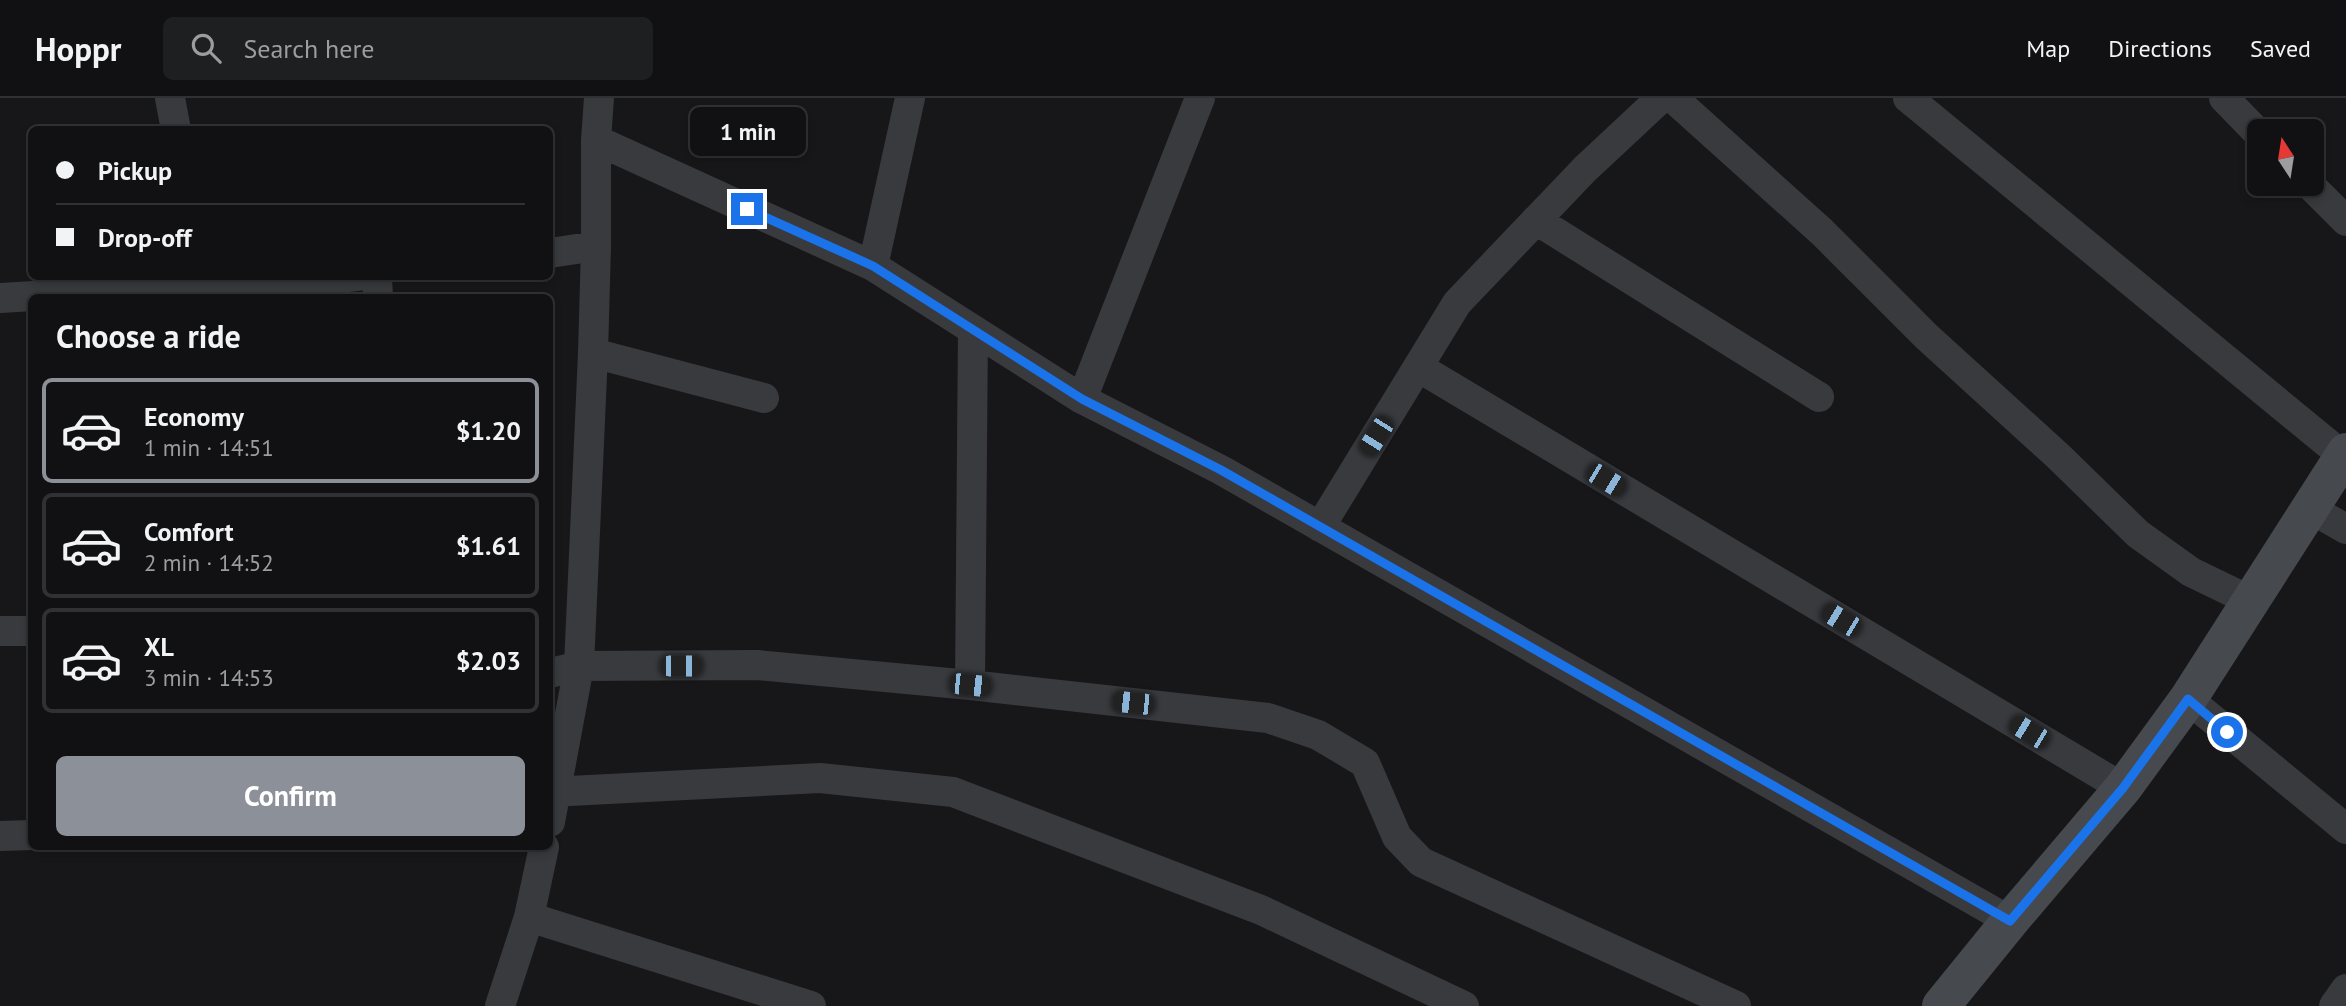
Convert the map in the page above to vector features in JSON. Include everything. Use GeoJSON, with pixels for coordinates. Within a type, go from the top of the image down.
{"type":"FeatureCollection","features":[{"type":"Feature","properties":{"kind":"street"},"geometry":{"type":"LineString","coordinates":[[170,98],[175,126]]}},
{"type":"Feature","properties":{"kind":"street"},"geometry":{"type":"LineString","coordinates":[[598,98],[593,353],[579,666],[553,792],[820,778],[953,792],[1261,910],[1464,1006]]}},
{"type":"Feature","properties":{"kind":"street"},"geometry":{"type":"LineString","coordinates":[[873,266],[910,98]]}},
{"type":"Feature","properties":{"kind":"street"},"geometry":{"type":"LineString","coordinates":[[1082,399],[1200,98]]}},
{"type":"Feature","properties":{"kind":"street"},"geometry":{"type":"LineString","coordinates":[[1673,98],[1822,232],[1927,337],[2058,456],[2138,534],[2191,572],[2251,601]]}},
{"type":"Feature","properties":{"kind":"street"},"geometry":{"type":"LineString","coordinates":[[1908,98],[2344,454],[2188,699],[2123,788],[1941,1006]]}},
{"type":"Feature","properties":{"kind":"street"},"geometry":{"type":"LineString","coordinates":[[2224,98],[2247,122]]}},
{"type":"Feature","properties":{"kind":"street"},"geometry":{"type":"LineString","coordinates":[[1320,527],[1457,303],[1645,103]]}},
{"type":"Feature","properties":{"kind":"street"},"geometry":{"type":"LineString","coordinates":[[596,140],[873,266],[1082,399],[1221,470],[2010,921]]}},
{"type":"Feature","properties":{"kind":"street"},"geometry":{"type":"LineString","coordinates":[[2321,196],[2346,222]]}},
{"type":"Feature","properties":{"kind":"street"},"geometry":{"type":"LineString","coordinates":[[1536,220],[1819,397]]}},
{"type":"Feature","properties":{"kind":"street"},"geometry":{"type":"LineString","coordinates":[[553,253],[596,246]]}},
{"type":"Feature","properties":{"kind":"street"},"geometry":{"type":"LineString","coordinates":[[103,294],[310,280]]}},
{"type":"Feature","properties":{"kind":"street"},"geometry":{"type":"LineString","coordinates":[[0,298],[28,297]]}},
{"type":"Feature","properties":{"kind":"street"},"geometry":{"type":"LineString","coordinates":[[970,685],[973,330]]}},
{"type":"Feature","properties":{"kind":"street"},"geometry":{"type":"LineString","coordinates":[[593,353],[764,398]]}},
{"type":"Feature","properties":{"kind":"street"},"geometry":{"type":"LineString","coordinates":[[1418,367],[2123,788]]}},
{"type":"Feature","properties":{"kind":"street"},"geometry":{"type":"LineString","coordinates":[[2311,509],[2346,529]]}},
{"type":"Feature","properties":{"kind":"street"},"geometry":{"type":"LineString","coordinates":[[0,631],[28,631]]}},
{"type":"Feature","properties":{"kind":"street"},"geometry":{"type":"LineString","coordinates":[[553,672],[579,666],[757,665],[1268,718],[1318,735],[1365,763],[1397,837],[1421,862],[1736,1006]]}},
{"type":"Feature","properties":{"kind":"street"},"geometry":{"type":"LineString","coordinates":[[2188,699],[2346,829]]}},
{"type":"Feature","properties":{"kind":"street"},"geometry":{"type":"LineString","coordinates":[[0,836],[28,835]]}},
{"type":"Feature","properties":{"kind":"street"},"geometry":{"type":"LineString","coordinates":[[500,1006],[529,917],[543,850]]}},
{"type":"Feature","properties":{"kind":"street"},"geometry":{"type":"LineString","coordinates":[[529,917],[811,1006]]}},
{"type":"Feature","properties":{"kind":"street"},"geometry":{"type":"LineString","coordinates":[[2334,1006],[2346,989]]}},
{"type":"Feature","properties":{"kind":"route"},"geometry":{"type":"LineString","coordinates":[[747,209],[873,266],[1082,399],[1221,470],[2010,921],[2123,788],[2188,699],[2227,732]]}}]}
